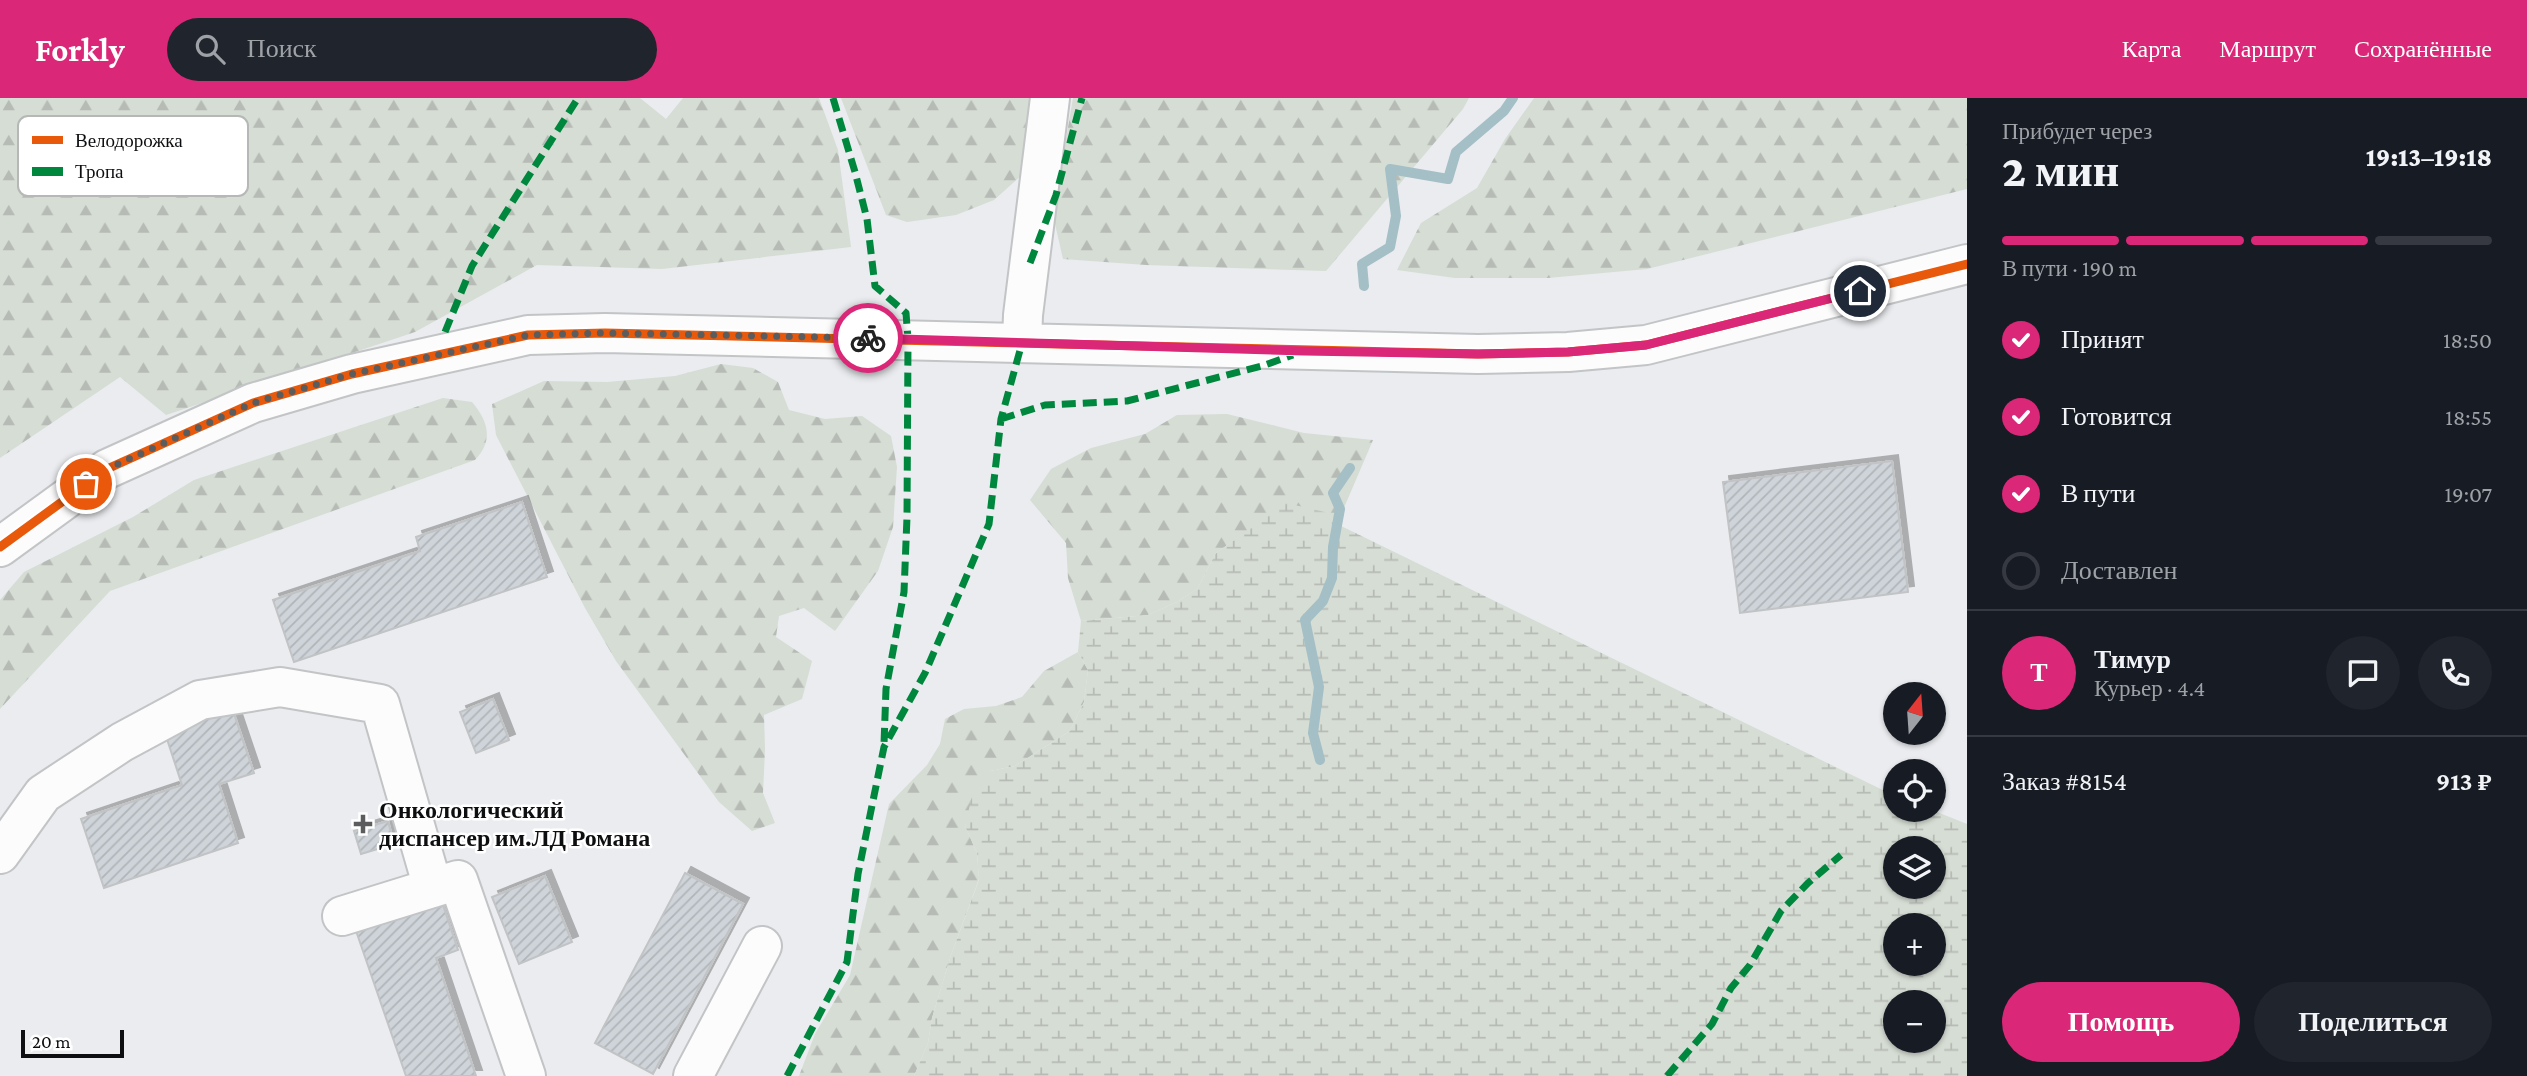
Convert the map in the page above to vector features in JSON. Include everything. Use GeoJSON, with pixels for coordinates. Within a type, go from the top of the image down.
{"type":"FeatureCollection","features":[{"type":"Feature","properties":{"kind":"street"},"geometry":{"type":"LineString","coordinates":[[1023,343],[1023,315],[1050,98]]}},
{"type":"Feature","properties":{"kind":"street"},"geometry":{"type":"LineString","coordinates":[[0,547],[107,469],[253,403],[352,374],[528,335],[618,333],[1451,353],[1568,352],[1646,345],[1967,264]]}},
{"type":"Feature","properties":{"kind":"street"},"geometry":{"type":"LineString","coordinates":[[0,854],[43,794],[121,742],[200,700],[280,687],[380,704],[433,888]]}},
{"type":"Feature","properties":{"kind":"street"},"geometry":{"type":"LineString","coordinates":[[342,916],[458,880],[526,1076]]}},
{"type":"Feature","properties":{"kind":"street"},"geometry":{"type":"LineString","coordinates":[[693,1076],[762,946]]}},
{"type":"Feature","properties":{"kind":"green space"},"geometry":{"type":"Polygon","coordinates":[[[0,98],[640,98],[666,119],[683,98],[819,98],[838,150],[851,247],[662,269],[537,265],[415,332],[166,415],[120,377],[0,458],[0,98]]]}},
{"type":"Feature","properties":{"kind":"green space"},"geometry":{"type":"Polygon","coordinates":[[[841,98],[1034,98],[1023,174],[994,200],[956,215],[907,222],[886,215],[841,98]]]}},
{"type":"Feature","properties":{"kind":"green space"},"geometry":{"type":"Polygon","coordinates":[[[1073,98],[1469,98],[1463,109],[1326,271],[1146,265],[1063,259],[1053,215],[1073,98]]]}},
{"type":"Feature","properties":{"kind":"green space"},"geometry":{"type":"Polygon","coordinates":[[[1534,98],[1967,98],[1967,189],[1647,269],[1548,278],[1455,278],[1397,270],[1421,223],[1477,188],[1505,139],[1534,98]]]}},
{"type":"Feature","properties":{"kind":"green space"},"geometry":{"type":"Polygon","coordinates":[[[721,364],[753,368],[778,382],[789,410],[825,419],[862,416],[891,436],[897,467],[893,527],[878,571],[835,631],[804,608],[779,616],[776,637],[812,661],[802,699],[764,715],[763,793],[775,823],[752,831],[719,802],[616,661],[585,608],[496,435],[492,404],[544,381],[607,382],[675,376],[721,364]]]}},
{"type":"Feature","properties":{"kind":"green space"},"geometry":{"type":"Polygon","coordinates":[[[443,398],[472,402],[482,416],[487,438],[475,460],[110,591],[0,709],[0,600],[24,572],[133,517],[194,480],[443,398]]]}},
{"type":"Feature","properties":{"kind":"green space"},"geometry":{"type":"Polygon","coordinates":[[[1227,414],[1304,433],[1373,440],[1337,524],[1324,512],[1286,504],[1216,553],[1197,589],[1177,602],[1148,615],[1081,621],[1068,578],[1066,543],[1030,500],[1051,469],[1091,448],[1145,434],[1177,415],[1227,414]]]}},
{"type":"Feature","properties":{"kind":"green space"},"geometry":{"type":"Polygon","coordinates":[[[1286,503],[1325,512],[1337,524],[1883,790],[1883,822],[1946,822],[1946,816],[1967,824],[1967,1076],[914,1076],[928,1043],[932,1018],[951,955],[979,880],[977,853],[965,826],[972,796],[990,771],[1015,766],[1070,731],[1084,702],[1088,670],[1078,652],[1081,621],[1148,615],[1177,602],[1197,589],[1216,553],[1286,503]]]}},
{"type":"Feature","properties":{"kind":"green space"},"geometry":{"type":"Polygon","coordinates":[[[1078,652],[1088,670],[1084,702],[1070,731],[1015,766],[990,771],[965,826],[977,853],[979,879],[951,955],[932,1018],[928,1043],[914,1076],[799,1076],[815,1034],[850,975],[889,804],[927,765],[940,744],[945,719],[964,709],[996,706],[1022,697],[1044,671],[1078,652]]]}},
{"type":"Feature","properties":{"kind":"building"},"geometry":{"type":"Polygon","coordinates":[[[1892,461],[1908,592],[1740,613],[1723,482],[1892,461]]]}},
{"type":"Feature","properties":{"kind":"building"},"geometry":{"type":"Polygon","coordinates":[[[522,502],[547,577],[294,662],[273,600],[420,551],[416,537],[522,502]]]}},
{"type":"Feature","properties":{"kind":"building"},"geometry":{"type":"Polygon","coordinates":[[[493,699],[509,740],[476,753],[460,712],[493,699]]]}},
{"type":"Feature","properties":{"kind":"building"},"geometry":{"type":"Polygon","coordinates":[[[232,708],[254,773],[219,784],[238,843],[104,888],[81,819],[182,785],[164,730],[232,708]]]}},
{"type":"Feature","properties":{"kind":"building"},"geometry":{"type":"Polygon","coordinates":[[[388,821],[394,844],[361,854],[354,831],[388,821]]]}},
{"type":"Feature","properties":{"kind":"building"},"geometry":{"type":"Polygon","coordinates":[[[685,873],[743,904],[653,1074],[595,1043],[685,873]]]}},
{"type":"Feature","properties":{"kind":"building"},"geometry":{"type":"Polygon","coordinates":[[[545,876],[572,942],[519,964],[492,897],[545,876]]]}},
{"type":"Feature","properties":{"kind":"building"},"geometry":{"type":"Polygon","coordinates":[[[441,899],[458,950],[436,958],[476,1076],[406,1076],[355,928],[441,899]]]}},
{"type":"Feature","properties":{"kind":"waterway"},"geometry":{"type":"LineString","coordinates":[[1364,286],[1362,264],[1390,247],[1396,216],[1390,169],[1448,179],[1456,152],[1504,111],[1513,98]]}},
{"type":"Feature","properties":{"kind":"waterway"},"geometry":{"type":"LineString","coordinates":[[1320,760],[1313,733],[1319,687],[1305,620],[1323,601],[1332,578],[1333,547],[1340,509],[1333,493],[1350,468]]}},
{"type":"Feature","properties":{"kind":"marked path"},"geometry":{"type":"LineString","coordinates":[[445,332],[472,266],[578,98]]}},
{"type":"Feature","properties":{"kind":"marked path"},"geometry":{"type":"LineString","coordinates":[[833,98],[867,219],[875,286],[906,313],[907,517],[904,592],[886,689],[884,744]]}},
{"type":"Feature","properties":{"kind":"marked path"},"geometry":{"type":"LineString","coordinates":[[1030,263],[1056,195],[1082,98]]}},
{"type":"Feature","properties":{"kind":"marked path"},"geometry":{"type":"LineString","coordinates":[[787,1076],[847,962],[858,874],[884,747],[925,673],[989,524],[1001,419],[1022,343]]}},
{"type":"Feature","properties":{"kind":"marked path"},"geometry":{"type":"LineString","coordinates":[[1001,419],[1045,405],[1127,401],[1262,366],[1293,355]]}},
{"type":"Feature","properties":{"kind":"marked path"},"geometry":{"type":"LineString","coordinates":[[1667,1076],[1712,1024],[1731,988],[1750,965],[1781,911],[1841,855]]}},
{"type":"Feature","properties":{"kind":"cycle path"},"geometry":{"type":"LineString","coordinates":[[0,547],[107,469],[253,403],[352,374],[528,335],[605,333],[1478,354],[1568,352],[1646,345],[1967,264]]}},
{"type":"Feature","properties":{"kind":"way so far"},"geometry":{"type":"LineString","coordinates":[[86,484],[107,469],[253,403],[352,374],[528,335],[605,333],[868,338]]}},
{"type":"Feature","properties":{"kind":"place","name":"Онкологический диспансер им.ЛД Романа"},"geometry":{"type":"Point","coordinates":[363,824]}},
{"type":"Feature","properties":{"kind":"route"},"geometry":{"type":"LineString","coordinates":[[868,338],[1304,351],[1478,354],[1568,352],[1646,345],[1860,291]]}}]}
